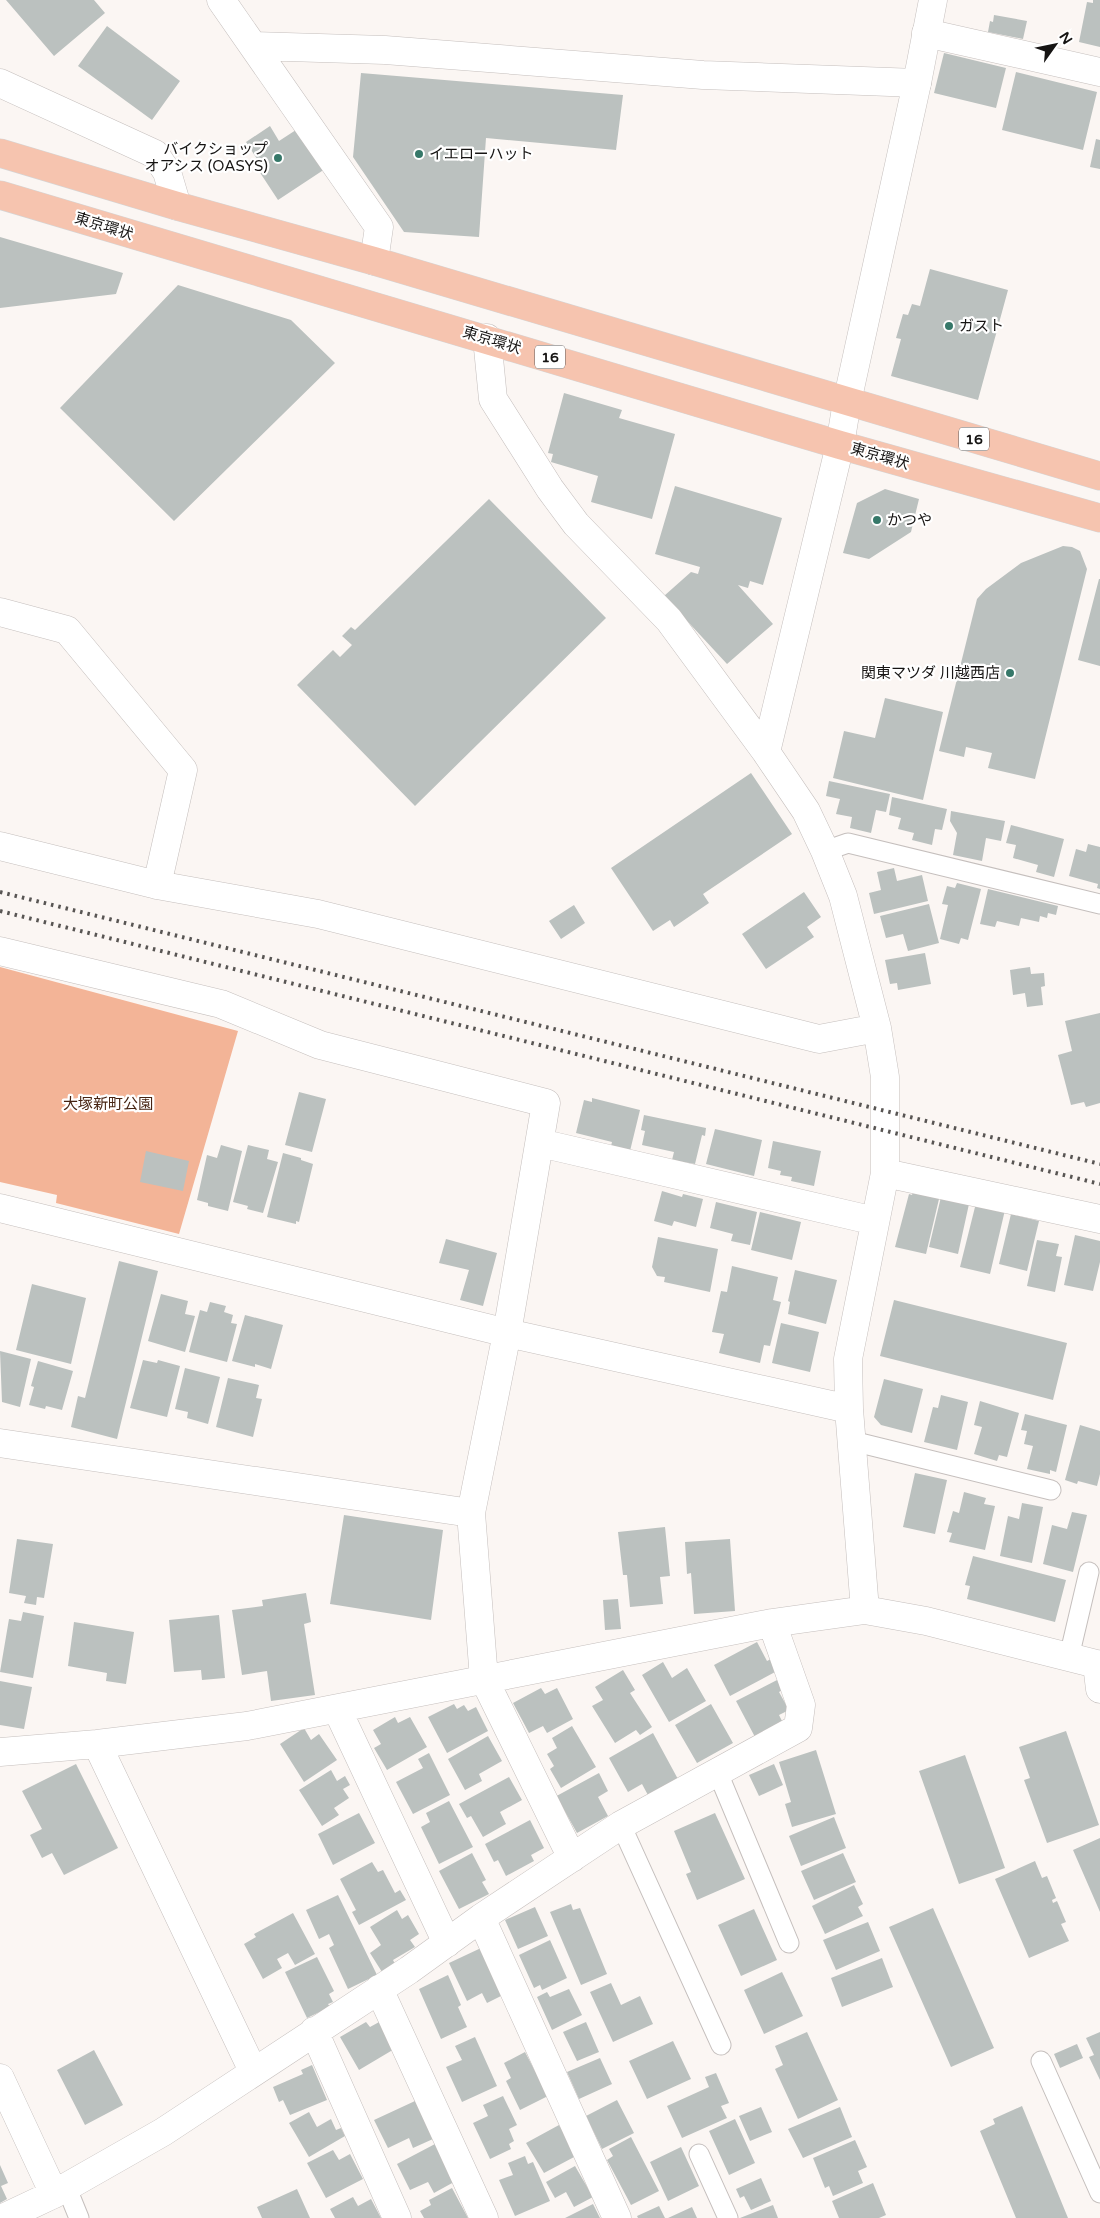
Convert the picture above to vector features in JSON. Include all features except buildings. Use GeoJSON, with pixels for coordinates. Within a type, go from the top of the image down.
{"type":"FeatureCollection","features":[{"type":"Feature","properties":{"kind":"highway","name":"16"},"geometry":{"type":"LineString","coordinates":[[0,154],[374,261],[1100,476]]}},
{"type":"Feature","properties":{"kind":"highway","name":"東京環状"},"geometry":{"type":"LineString","coordinates":[[0,195],[486,338],[840,445],[1100,518]]}},
{"type":"Feature","properties":{"kind":"street"},"geometry":{"type":"LineString","coordinates":[[221,0],[379,227],[374,261]]}},
{"type":"Feature","properties":{"kind":"street"},"geometry":{"type":"LineString","coordinates":[[766,752],[840,445],[847,402],[917,83],[933,0]]}},
{"type":"Feature","properties":{"kind":"street"},"geometry":{"type":"LineString","coordinates":[[926,33],[1100,72]]}},
{"type":"Feature","properties":{"kind":"street"},"geometry":{"type":"LineString","coordinates":[[253,46],[385,50],[703,76],[917,83]]}},
{"type":"Feature","properties":{"kind":"street"},"geometry":{"type":"LineString","coordinates":[[0,83],[155,154],[167,172],[177,206]]}},
{"type":"Feature","properties":{"kind":"street"},"geometry":{"type":"LineString","coordinates":[[486,338],[493,399],[550,489],[576,524],[669,620],[766,752],[806,811],[826,850],[843,896],[878,1028],[885,1077],[885,1173],[848,1359],[864,1610]]}},
{"type":"Feature","properties":{"kind":"street"},"geometry":{"type":"LineString","coordinates":[[0,612],[67,630],[183,770],[157,885]]}},
{"type":"Feature","properties":{"kind":"street"},"geometry":{"type":"LineString","coordinates":[[0,846],[157,885],[318,914],[819,1038],[878,1028]]}},
{"type":"Feature","properties":{"kind":"street"},"geometry":{"type":"LineString","coordinates":[[0,951],[221,1004],[320,1045],[546,1103],[506,1333],[471,1513],[484,1679],[572,1858]]}},
{"type":"Feature","properties":{"kind":"street"},"geometry":{"type":"LineString","coordinates":[[540,1143],[875,1221]]}},
{"type":"Feature","properties":{"kind":"street"},"geometry":{"type":"LineString","coordinates":[[885,1173],[1100,1219]]}},
{"type":"Feature","properties":{"kind":"street"},"geometry":{"type":"LineString","coordinates":[[0,1208],[506,1333],[850,1410]]}},
{"type":"Feature","properties":{"kind":"street"},"geometry":{"type":"LineString","coordinates":[[0,1443],[471,1513]]}},
{"type":"Feature","properties":{"kind":"street"},"geometry":{"type":"LineString","coordinates":[[0,1752],[97,1744],[247,1726],[772,1623],[864,1610],[926,1621],[1069,1657],[1099,1673]]}},
{"type":"Feature","properties":{"kind":"street"},"geometry":{"type":"LineString","coordinates":[[3,2218],[60,2190],[163,2132],[621,1825],[798,1728],[801,1706],[772,1623]]}},
{"type":"Feature","properties":{"kind":"street"},"geometry":{"type":"LineString","coordinates":[[337,1709],[447,1943]]}},
{"type":"Feature","properties":{"kind":"street"},"geometry":{"type":"LineString","coordinates":[[97,1744],[254,2070]]}},
{"type":"Feature","properties":{"kind":"street"},"geometry":{"type":"LineString","coordinates":[[481,1918],[617,2218]]}},
{"type":"Feature","properties":{"kind":"street"},"geometry":{"type":"LineString","coordinates":[[379,1989],[484,2218]]}},
{"type":"Feature","properties":{"kind":"street"},"geometry":{"type":"LineString","coordinates":[[314,2030],[397,2218]]}},
{"type":"Feature","properties":{"kind":"street"},"geometry":{"type":"LineString","coordinates":[[0,2078],[60,2190]]}},
{"type":"Feature","properties":{"kind":"lane"},"geometry":{"type":"LineString","coordinates":[[826,850],[848,843],[1100,904]]}},
{"type":"Feature","properties":{"kind":"lane"},"geometry":{"type":"LineString","coordinates":[[852,1441],[1051,1490]]}},
{"type":"Feature","properties":{"kind":"lane"},"geometry":{"type":"LineString","coordinates":[[1069,1657],[1089,1572]]}},
{"type":"Feature","properties":{"kind":"lane"},"geometry":{"type":"LineString","coordinates":[[718,1773],[789,1943]]}},
{"type":"Feature","properties":{"kind":"lane"},"geometry":{"type":"LineString","coordinates":[[621,1825],[720,2045]]}},
{"type":"Feature","properties":{"kind":"lane"},"geometry":{"type":"LineString","coordinates":[[1041,2061],[1100,2193]]}},
{"type":"Feature","properties":{"kind":"lane"},"geometry":{"type":"LineString","coordinates":[[699,2154],[728,2218]]}},
{"type":"Feature","properties":{"kind":"lane"},"geometry":{"type":"LineString","coordinates":[[60,2190],[79,2218]]}},
{"type":"Feature","properties":{"kind":"green space","name":"大塚新町公園"},"geometry":{"type":"Polygon","coordinates":[[[0,967],[238,1031],[179,1234],[56,1203],[57,1195],[0,1182],[0,967]]]}},
{"type":"Feature","properties":{"kind":"railway"},"geometry":{"type":"LineString","coordinates":[[0,892],[1100,1164]]}},
{"type":"Feature","properties":{"kind":"railway"},"geometry":{"type":"LineString","coordinates":[[0,911],[1100,1184]]}},
{"type":"Feature","properties":{"kind":"place","name":"イエローハット"},"geometry":{"type":"Point","coordinates":[419,154]}},
{"type":"Feature","properties":{"kind":"place","name":"バイクショップ オアシス (OASYS)"},"geometry":{"type":"Point","coordinates":[278,158]}},
{"type":"Feature","properties":{"kind":"place","name":"ガスト"},"geometry":{"type":"Point","coordinates":[949,326]}},
{"type":"Feature","properties":{"kind":"place","name":"かつや"},"geometry":{"type":"Point","coordinates":[877,520]}},
{"type":"Feature","properties":{"kind":"place","name":"関東マツダ 川越西店"},"geometry":{"type":"Point","coordinates":[1010,673]}}]}
